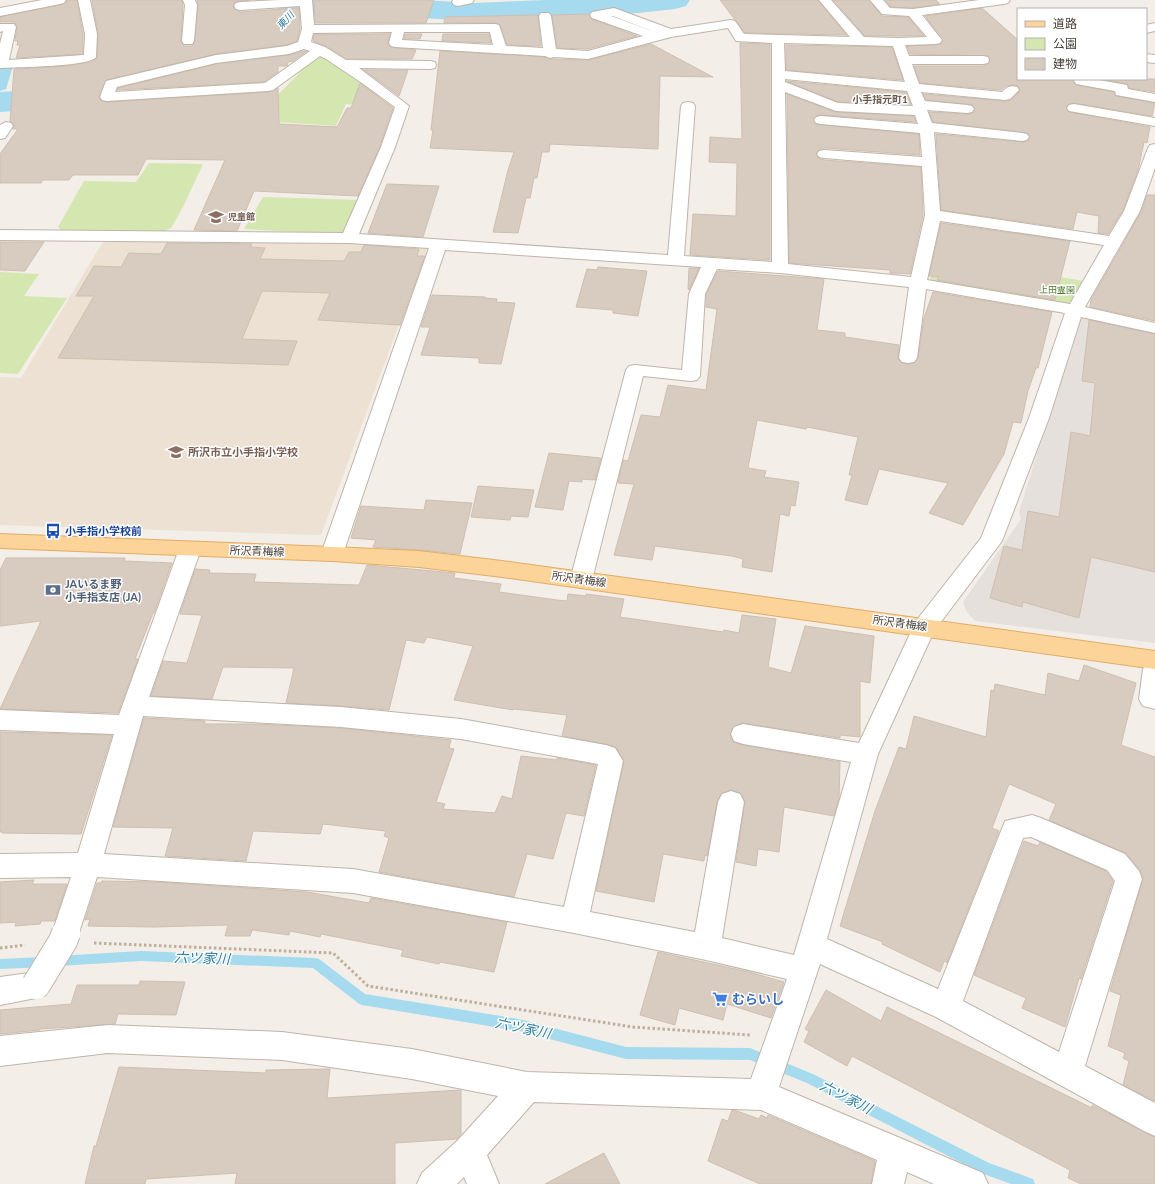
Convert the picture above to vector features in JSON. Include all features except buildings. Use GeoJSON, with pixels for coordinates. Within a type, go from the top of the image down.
{"type":"FeatureCollection","features":[{"type":"Feature","properties":{"kind":"main road","name":"所沢青梅線"},"geometry":{"type":"LineString","coordinates":[[0,541],[332,554],[419,559],[924,627],[1155,660]]}},
{"type":"Feature","properties":{"kind":"street"},"geometry":{"type":"LineString","coordinates":[[0,12],[14,5],[60,0]]}},
{"type":"Feature","properties":{"kind":"street"},"geometry":{"type":"LineString","coordinates":[[0,28],[10,27],[1,63],[81,60],[90,57],[91,34],[84,0]]}},
{"type":"Feature","properties":{"kind":"street"},"geometry":{"type":"LineString","coordinates":[[188,41],[191,5],[189,0]]}},
{"type":"Feature","properties":{"kind":"street"},"geometry":{"type":"LineString","coordinates":[[825,0],[860,41]]}},
{"type":"Feature","properties":{"kind":"street"},"geometry":{"type":"LineString","coordinates":[[876,0],[886,11],[914,13],[951,4],[1004,0]]}},
{"type":"Feature","properties":{"kind":"street"},"geometry":{"type":"LineString","coordinates":[[240,6],[306,4],[308,29],[304,44]]}},
{"type":"Feature","properties":{"kind":"street"},"geometry":{"type":"LineString","coordinates":[[657,37],[596,15],[614,12],[670,33]]}},
{"type":"Feature","properties":{"kind":"street"},"geometry":{"type":"LineString","coordinates":[[399,28],[395,43],[500,49],[550,54],[588,55],[670,33],[731,24],[740,38],[898,42],[936,40],[914,13]]}},
{"type":"Feature","properties":{"kind":"street"},"geometry":{"type":"LineString","coordinates":[[545,16],[550,54]]}},
{"type":"Feature","properties":{"kind":"street"},"geometry":{"type":"LineString","coordinates":[[639,22],[667,18]]}},
{"type":"Feature","properties":{"kind":"street"},"geometry":{"type":"LineString","coordinates":[[308,29],[374,24],[399,28],[495,28],[500,49]]}},
{"type":"Feature","properties":{"kind":"street"},"geometry":{"type":"LineString","coordinates":[[778,39],[780,268]]}},
{"type":"Feature","properties":{"kind":"street"},"geometry":{"type":"LineString","coordinates":[[898,42],[927,128],[933,214],[918,283],[908,358]]}},
{"type":"Feature","properties":{"kind":"street"},"geometry":{"type":"LineString","coordinates":[[320,50],[268,87],[107,97],[111,84],[216,59],[289,50],[304,44],[320,50],[367,79],[402,106],[388,147],[349,238]]}},
{"type":"Feature","properties":{"kind":"street"},"geometry":{"type":"LineString","coordinates":[[904,60],[983,60]]}},
{"type":"Feature","properties":{"kind":"street"},"geometry":{"type":"LineString","coordinates":[[343,64],[430,65]]}},
{"type":"Feature","properties":{"kind":"street"},"geometry":{"type":"LineString","coordinates":[[778,79],[913,86],[1005,96],[1012,90]]}},
{"type":"Feature","properties":{"kind":"street"},"geometry":{"type":"LineString","coordinates":[[778,79],[836,107],[967,109]]}},
{"type":"Feature","properties":{"kind":"street"},"geometry":{"type":"LineString","coordinates":[[1081,81],[1122,88],[1121,92],[1155,98]]}},
{"type":"Feature","properties":{"kind":"street"},"geometry":{"type":"LineString","coordinates":[[676,261],[688,106]]}},
{"type":"Feature","properties":{"kind":"street"},"geometry":{"type":"LineString","coordinates":[[1074,108],[1155,122]]}},
{"type":"Feature","properties":{"kind":"street"},"geometry":{"type":"LineString","coordinates":[[822,120],[1022,137]]}},
{"type":"Feature","properties":{"kind":"street"},"geometry":{"type":"LineString","coordinates":[[761,1095],[808,958],[866,754],[924,627],[991,541],[1039,418],[1076,310],[1132,211],[1155,148]]}},
{"type":"Feature","properties":{"kind":"street"},"geometry":{"type":"LineString","coordinates":[[824,154],[929,162]]}},
{"type":"Feature","properties":{"kind":"street"},"geometry":{"type":"LineString","coordinates":[[933,214],[1115,242]]}},
{"type":"Feature","properties":{"kind":"street"},"geometry":{"type":"LineString","coordinates":[[0,235],[349,238],[780,268],[918,283],[1076,310],[1155,328]]}},
{"type":"Feature","properties":{"kind":"street"},"geometry":{"type":"LineString","coordinates":[[332,554],[439,244]]}},
{"type":"Feature","properties":{"kind":"street"},"geometry":{"type":"LineString","coordinates":[[581,580],[635,370],[691,376],[698,294],[711,264]]}},
{"type":"Feature","properties":{"kind":"street"},"geometry":{"type":"LineString","coordinates":[[0,992],[36,985],[65,937],[88,865],[131,715],[190,549]]}},
{"type":"Feature","properties":{"kind":"street"},"geometry":{"type":"LineString","coordinates":[[1155,669],[1151,699],[1155,700]]}},
{"type":"Feature","properties":{"kind":"street"},"geometry":{"type":"LineString","coordinates":[[0,720],[131,715],[341,717],[461,729],[606,755],[611,762],[574,921]]}},
{"type":"Feature","properties":{"kind":"street"},"geometry":{"type":"LineString","coordinates":[[743,734],[866,754]]}},
{"type":"Feature","properties":{"kind":"street"},"geometry":{"type":"LineString","coordinates":[[706,947],[731,802]]}},
{"type":"Feature","properties":{"kind":"street"},"geometry":{"type":"LineString","coordinates":[[946,1007],[1014,829],[1032,826],[1116,862],[1129,879],[1068,1072]]}},
{"type":"Feature","properties":{"kind":"street"},"geometry":{"type":"LineString","coordinates":[[0,866],[88,865],[353,881],[574,921],[706,947],[808,958],[946,1007],[1155,1120]]}},
{"type":"Feature","properties":{"kind":"street"},"geometry":{"type":"LineString","coordinates":[[0,1051],[108,1039],[282,1046],[412,1064],[527,1087],[761,1095],[972,1184]]}},
{"type":"Feature","properties":{"kind":"street"},"geometry":{"type":"LineString","coordinates":[[433,1184],[469,1151],[527,1087]]}},
{"type":"Feature","properties":{"kind":"street"},"geometry":{"type":"LineString","coordinates":[[469,1151],[483,1184]]}},
{"type":"Feature","properties":{"kind":"street"},"geometry":{"type":"LineString","coordinates":[[888,1184],[896,1152]]}},
{"type":"Feature","properties":{"kind":"path"},"geometry":{"type":"LineString","coordinates":[[0,948],[65,937],[333,953],[368,986],[633,1027],[781,1037]]}},
{"type":"Feature","properties":{"kind":"shaded area","name":"所沢市立小手指小学校"},"geometry":{"type":"Polygon","coordinates":[[[303,239],[427,249],[321,535],[0,525],[0,377],[21,378],[104,240],[303,239]]]}},
{"type":"Feature","properties":{"kind":"shaded area"},"geometry":{"type":"Polygon","coordinates":[[[1085,316],[1155,332],[1155,643],[975,621],[966,611],[963,602],[1021,519],[1019,512],[1079,318],[1085,316]]]}},
{"type":"Feature","properties":{"kind":"green space"},"geometry":{"type":"Polygon","coordinates":[[[324,57],[393,107],[346,104],[336,126],[262,121],[268,105],[314,58],[324,57]]]}},
{"type":"Feature","properties":{"kind":"green space"},"geometry":{"type":"Polygon","coordinates":[[[149,163],[203,164],[183,207],[171,228],[162,232],[61,230],[58,227],[84,181],[136,182],[149,163]]]}},
{"type":"Feature","properties":{"kind":"green space"},"geometry":{"type":"Polygon","coordinates":[[[263,197],[358,200],[347,233],[342,235],[244,229],[263,197]]]}},
{"type":"Feature","properties":{"kind":"green space","name":"上田霊園"},"geometry":{"type":"Polygon","coordinates":[[[934,257],[1084,281],[1071,304],[1067,305],[936,283],[930,280],[934,257]]]}},
{"type":"Feature","properties":{"kind":"green space"},"geometry":{"type":"Polygon","coordinates":[[[0,272],[39,274],[24,296],[67,298],[18,374],[0,373],[0,272]]]}},
{"type":"Feature","properties":{"kind":"water"},"geometry":{"type":"Polygon","coordinates":[[[13,66],[6,89],[0,91],[0,67],[13,66]]]}},
{"type":"Feature","properties":{"kind":"waterway","name":"東川"},"geometry":{"type":"LineString","coordinates":[[236,45],[255,41],[269,34],[287,18],[293,9],[318,3],[474,12],[619,6],[675,0]]}},
{"type":"Feature","properties":{"kind":"waterway","name":"東川"},"geometry":{"type":"LineString","coordinates":[[0,102],[15,101],[84,82]]}},
{"type":"Feature","properties":{"kind":"waterway","name":"六ツ家川"},"geometry":{"type":"LineString","coordinates":[[57,961],[141,956],[315,963],[362,999],[519,1025],[626,1053],[750,1054],[811,1079],[986,1168],[1028,1184]]}},
{"type":"Feature","properties":{"kind":"waterway","name":"六ツ家川"},"geometry":{"type":"LineString","coordinates":[[0,964],[45,962]]}},
{"type":"Feature","properties":{"kind":"place","name":"児童館"},"geometry":{"type":"Point","coordinates":[216,217]}},
{"type":"Feature","properties":{"kind":"place","name":"所沢市立小手指小学校"},"geometry":{"type":"Point","coordinates":[176,452]}},
{"type":"Feature","properties":{"kind":"place","name":"小手指小学校前"},"geometry":{"type":"Point","coordinates":[53,531]}},
{"type":"Feature","properties":{"kind":"place","name":"JAいるま野 小手指支店 (JA)"},"geometry":{"type":"Point","coordinates":[53,590]}},
{"type":"Feature","properties":{"kind":"place","name":"むらいし"},"geometry":{"type":"Point","coordinates":[720,999]}},
{"type":"Feature","properties":{"kind":"district","name":"小手指元町1"},"geometry":{"type":"Point","coordinates":[880,99]}}]}
